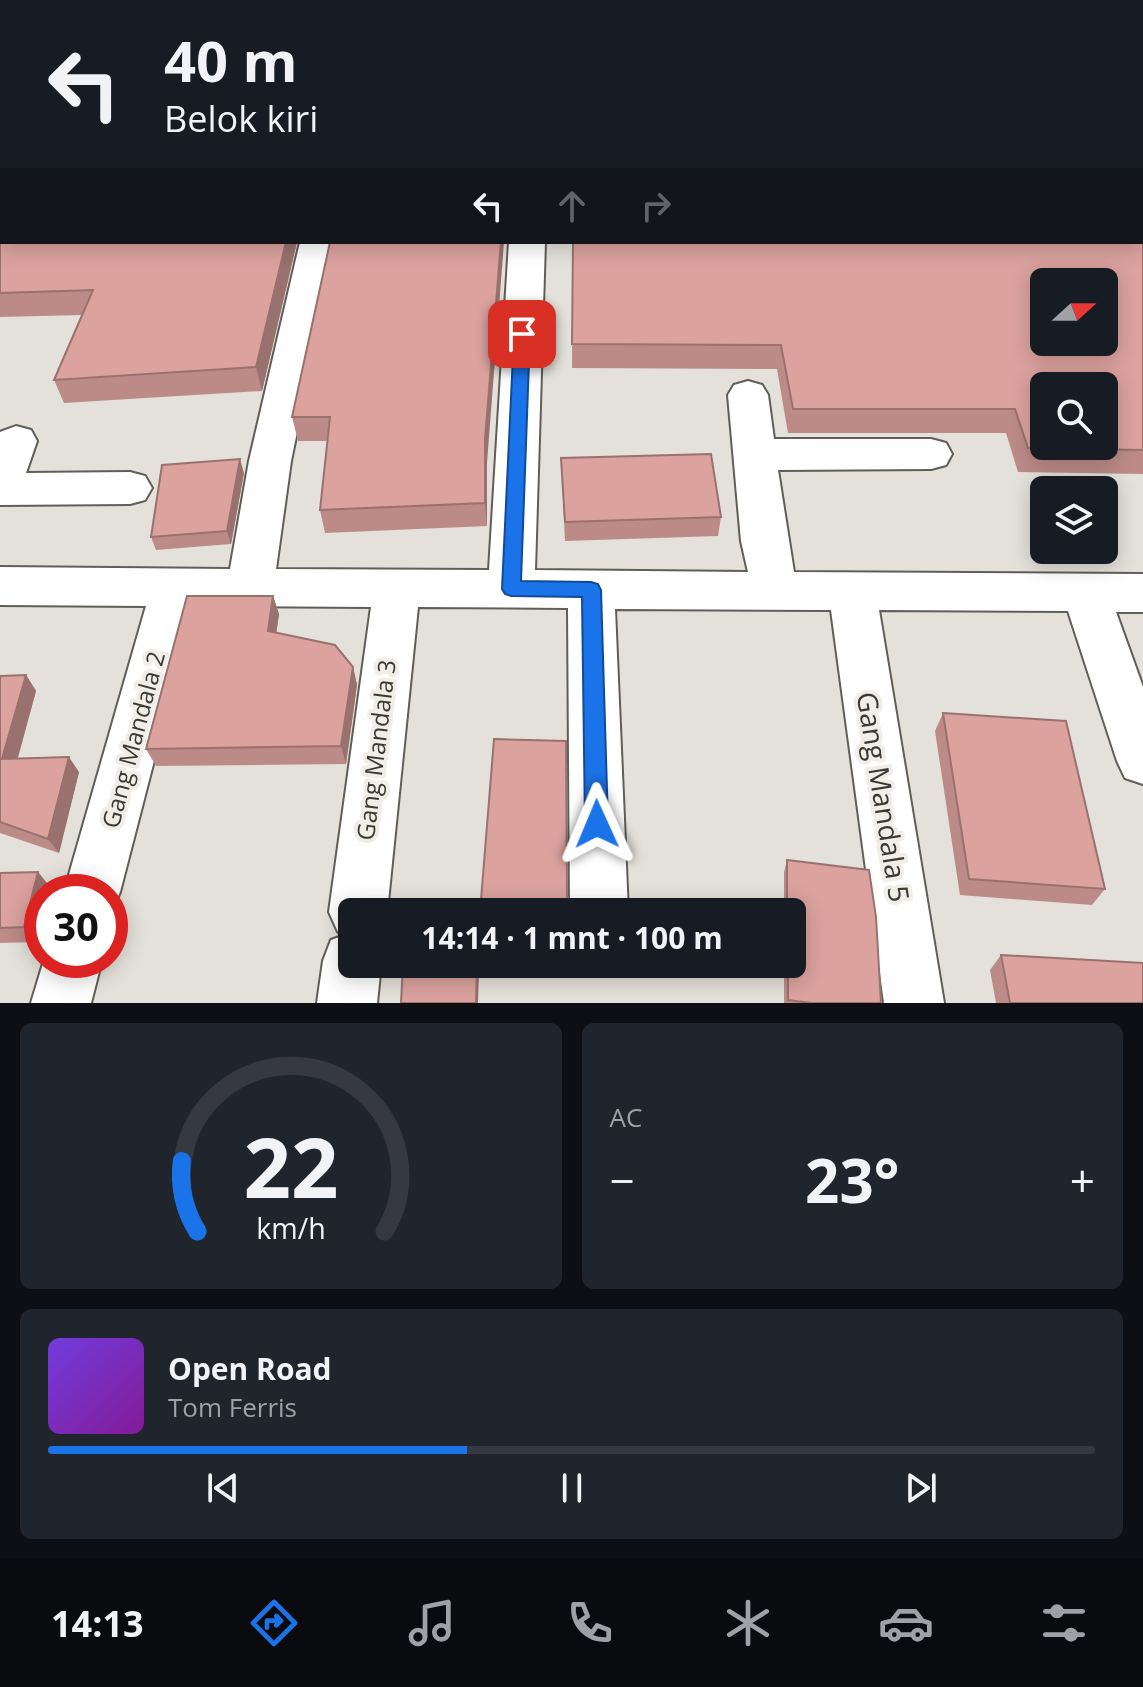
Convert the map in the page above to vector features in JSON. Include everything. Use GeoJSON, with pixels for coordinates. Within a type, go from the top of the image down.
{"type":"FeatureCollection","features":[{"type":"Feature","properties":{"kind":"street"},"geometry":{"type":"LineString","coordinates":[[250,588],[270,461],[318,244]]}},
{"type":"Feature","properties":{"kind":"street"},"geometry":{"type":"LineString","coordinates":[[511,589],[527,244]]}},
{"type":"Feature","properties":{"kind":"street"},"geometry":{"type":"LineString","coordinates":[[748,395],[764,541],[775,591]]}},
{"type":"Feature","properties":{"kind":"street"},"geometry":{"type":"LineString","coordinates":[[16,441],[0,487],[130,488]]}},
{"type":"Feature","properties":{"kind":"street"},"geometry":{"type":"LineString","coordinates":[[756,455],[931,454]]}},
{"type":"Feature","properties":{"kind":"street"},"geometry":{"type":"LineString","coordinates":[[0,586],[1143,593]]}},
{"type":"Feature","properties":{"kind":"street","name":"Gang Mandala 2"},"geometry":{"type":"LineString","coordinates":[[97,874],[175,587]]}},
{"type":"Feature","properties":{"kind":"street","name":"Gang Mandala 3"},"geometry":{"type":"LineString","coordinates":[[360,898],[397,589]]}},
{"type":"Feature","properties":{"kind":"street"},"geometry":{"type":"LineString","coordinates":[[591,590],[599,898]]}},
{"type":"Feature","properties":{"kind":"street","name":"Gang Mandala 5"},"geometry":{"type":"LineString","coordinates":[[852,591],[914,1003]]}},
{"type":"Feature","properties":{"kind":"street"},"geometry":{"type":"LineString","coordinates":[[1086,593],[1143,761]]}},
{"type":"Feature","properties":{"kind":"street"},"geometry":{"type":"LineString","coordinates":[[61,1003],[68,978]]}},
{"type":"Feature","properties":{"kind":"street"},"geometry":{"type":"LineString","coordinates":[[347,1003],[350,978]]}},
{"type":"Feature","properties":{"kind":"building"},"geometry":{"type":"Polygon","coordinates":[[[0,244],[286,244],[256,367],[54,380],[93,290],[0,293],[0,244]]]}},
{"type":"Feature","properties":{"kind":"building"},"geometry":{"type":"Polygon","coordinates":[[[330,244],[501,244],[485,439],[485,503],[320,510],[330,417],[292,417],[330,244]]]}},
{"type":"Feature","properties":{"kind":"building"},"geometry":{"type":"Polygon","coordinates":[[[573,244],[1143,244],[1143,450],[1118,450],[1118,372],[1030,372],[1028,448],[1015,409],[793,409],[781,345],[572,344],[573,244]]]}},
{"type":"Feature","properties":{"kind":"building"},"geometry":{"type":"Polygon","coordinates":[[[711,454],[721,517],[565,522],[561,458],[711,454]]]}},
{"type":"Feature","properties":{"kind":"building"},"geometry":{"type":"Polygon","coordinates":[[[240,459],[227,531],[151,537],[162,465],[240,459]]]}},
{"type":"Feature","properties":{"kind":"building"},"geometry":{"type":"Polygon","coordinates":[[[187,596],[273,596],[268,631],[335,645],[353,667],[341,746],[146,749],[187,596]]]}},
{"type":"Feature","properties":{"kind":"building"},"geometry":{"type":"Polygon","coordinates":[[[26,675],[2,759],[69,757],[48,839],[0,822],[0,676],[26,675]]]}},
{"type":"Feature","properties":{"kind":"building"},"geometry":{"type":"Polygon","coordinates":[[[943,713],[1066,721],[1105,889],[969,879],[943,713]]]}},
{"type":"Feature","properties":{"kind":"building"},"geometry":{"type":"Polygon","coordinates":[[[494,739],[566,741],[569,898],[481,898],[494,739]]]}},
{"type":"Feature","properties":{"kind":"building"},"geometry":{"type":"Polygon","coordinates":[[[787,860],[869,870],[876,917],[881,1003],[788,1000],[788,978],[806,978],[806,898],[787,898],[787,860]]]}},
{"type":"Feature","properties":{"kind":"building"},"geometry":{"type":"Polygon","coordinates":[[[38,872],[24,874],[24,927],[0,928],[0,873],[38,872]]]}},
{"type":"Feature","properties":{"kind":"building"},"geometry":{"type":"Polygon","coordinates":[[[1001,955],[1143,963],[1143,1003],[1010,1003],[1001,955]]]}},
{"type":"Feature","properties":{"kind":"building"},"geometry":{"type":"Polygon","coordinates":[[[402,978],[477,978],[476,1003],[401,1003],[402,978]]]}},
{"type":"Feature","properties":{"kind":"route"},"geometry":{"type":"LineString","coordinates":[[522,334],[511,589],[591,590],[597,824]]}}]}
